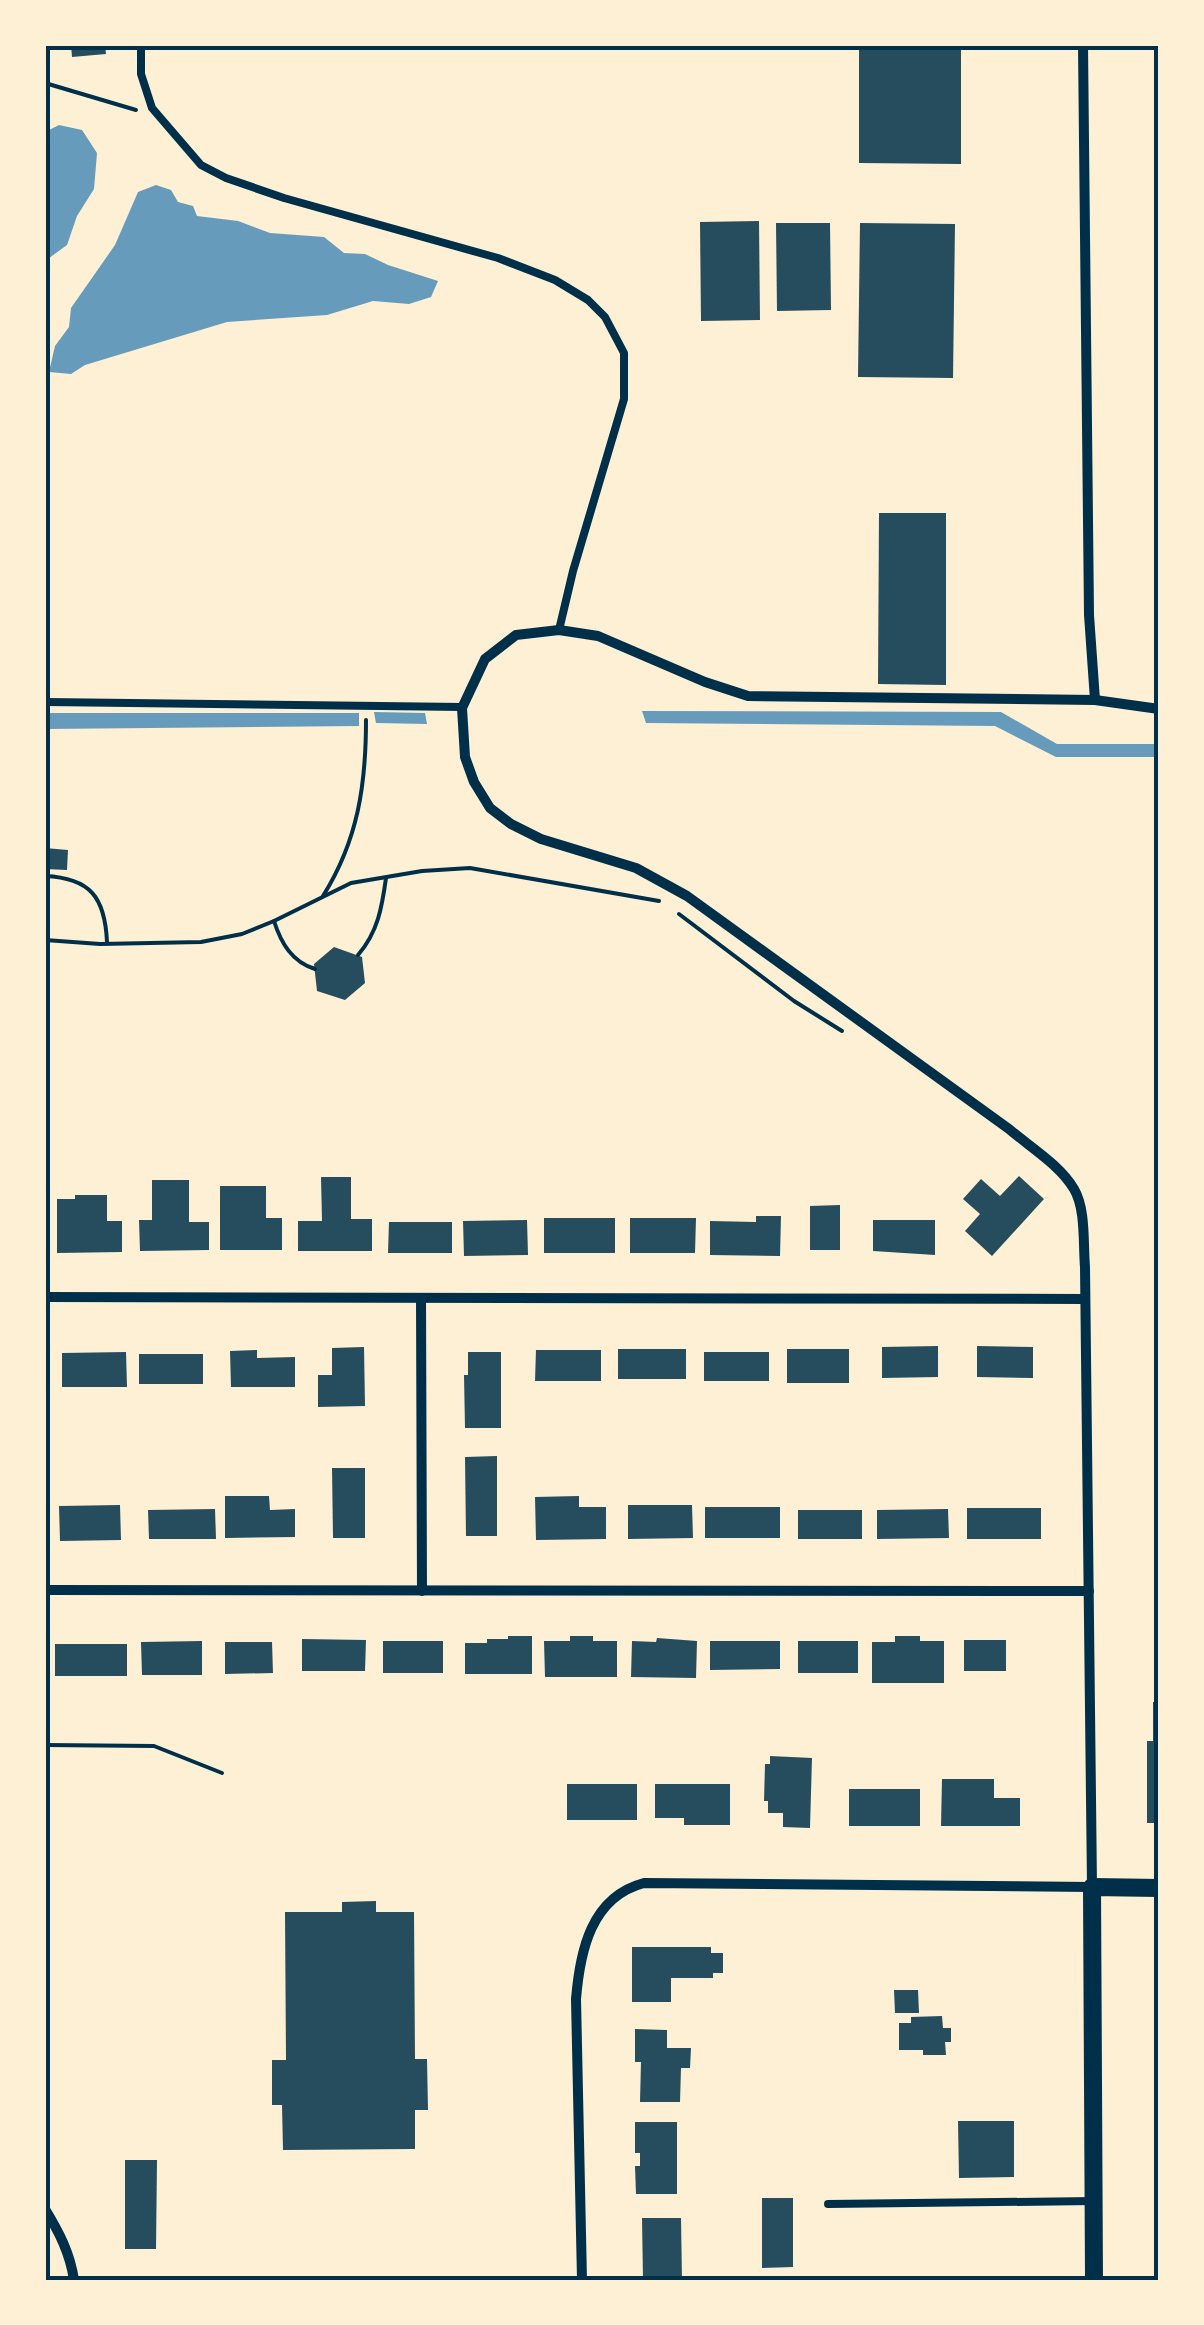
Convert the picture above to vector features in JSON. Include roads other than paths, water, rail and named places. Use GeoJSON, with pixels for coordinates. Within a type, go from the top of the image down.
{"type":"FeatureCollection","features":[{"type":"Feature","properties":{"kind":"street"},"geometry":{"type":"LineString","coordinates":[[1083,45],[1088,614],[1095,700]]}},
{"type":"Feature","properties":{"kind":"street"},"geometry":{"type":"LineString","coordinates":[[1094,2280],[1085,1299],[1079,1205],[1074,1188],[1009,1129],[687,896],[619,862],[541,839],[490,808],[465,757],[462,707],[485,659],[498,647],[516,635],[559,630],[598,636],[748,696],[1095,700],[1159,709]]}},
{"type":"Feature","properties":{"kind":"street"},"geometry":{"type":"LineString","coordinates":[[45,1297],[1085,1299]]}},
{"type":"Feature","properties":{"kind":"street"},"geometry":{"type":"LineString","coordinates":[[421,1298],[422,1591]]}},
{"type":"Feature","properties":{"kind":"street"},"geometry":{"type":"LineString","coordinates":[[45,1590],[1089,1591]]}},
{"type":"Feature","properties":{"kind":"street"},"geometry":{"type":"LineString","coordinates":[[582,2280],[576,2000],[580,1957],[591,1927],[610,1901],[628,1887],[644,1883],[1159,1888]]}},
{"type":"Feature","properties":{"kind":"street"},"geometry":{"type":"LineString","coordinates":[[45,2210],[66,2248],[74,2280]]}},
{"type":"Feature","properties":{"kind":"lane"},"geometry":{"type":"LineString","coordinates":[[142,45],[142,74],[156,113],[201,165],[284,198],[498,258],[555,280],[588,300],[605,317],[624,353],[624,399],[559,630]]}},
{"type":"Feature","properties":{"kind":"lane"},"geometry":{"type":"LineString","coordinates":[[45,702],[462,707]]}},
{"type":"Feature","properties":{"kind":"lane"},"geometry":{"type":"LineString","coordinates":[[828,2204],[1094,2201]]}},
{"type":"Feature","properties":{"kind":"water"},"geometry":{"type":"Polygon","coordinates":[[[59,125],[82,130],[97,153],[94,189],[77,216],[67,245],[45,261],[45,132],[59,125]]]}},
{"type":"Feature","properties":{"kind":"water"},"geometry":{"type":"Polygon","coordinates":[[[156,185],[171,190],[178,202],[193,206],[197,216],[238,221],[270,233],[324,237],[344,253],[365,254],[438,281],[431,297],[409,304],[373,301],[327,315],[227,322],[85,365],[71,374],[49,372],[55,346],[69,327],[71,308],[115,245],[138,192],[156,185]]]}},
{"type":"Feature","properties":{"kind":"water"},"geometry":{"type":"Polygon","coordinates":[[[642,711],[1001,712],[1057,744],[1159,744],[1159,757],[1056,757],[995,726],[646,723],[642,711]]]}},
{"type":"Feature","properties":{"kind":"water"},"geometry":{"type":"Polygon","coordinates":[[[374,712],[425,713],[427,724],[376,723],[374,712]]]}},
{"type":"Feature","properties":{"kind":"water"},"geometry":{"type":"Polygon","coordinates":[[[45,713],[359,713],[359,726],[45,729],[45,713]]]}}]}
